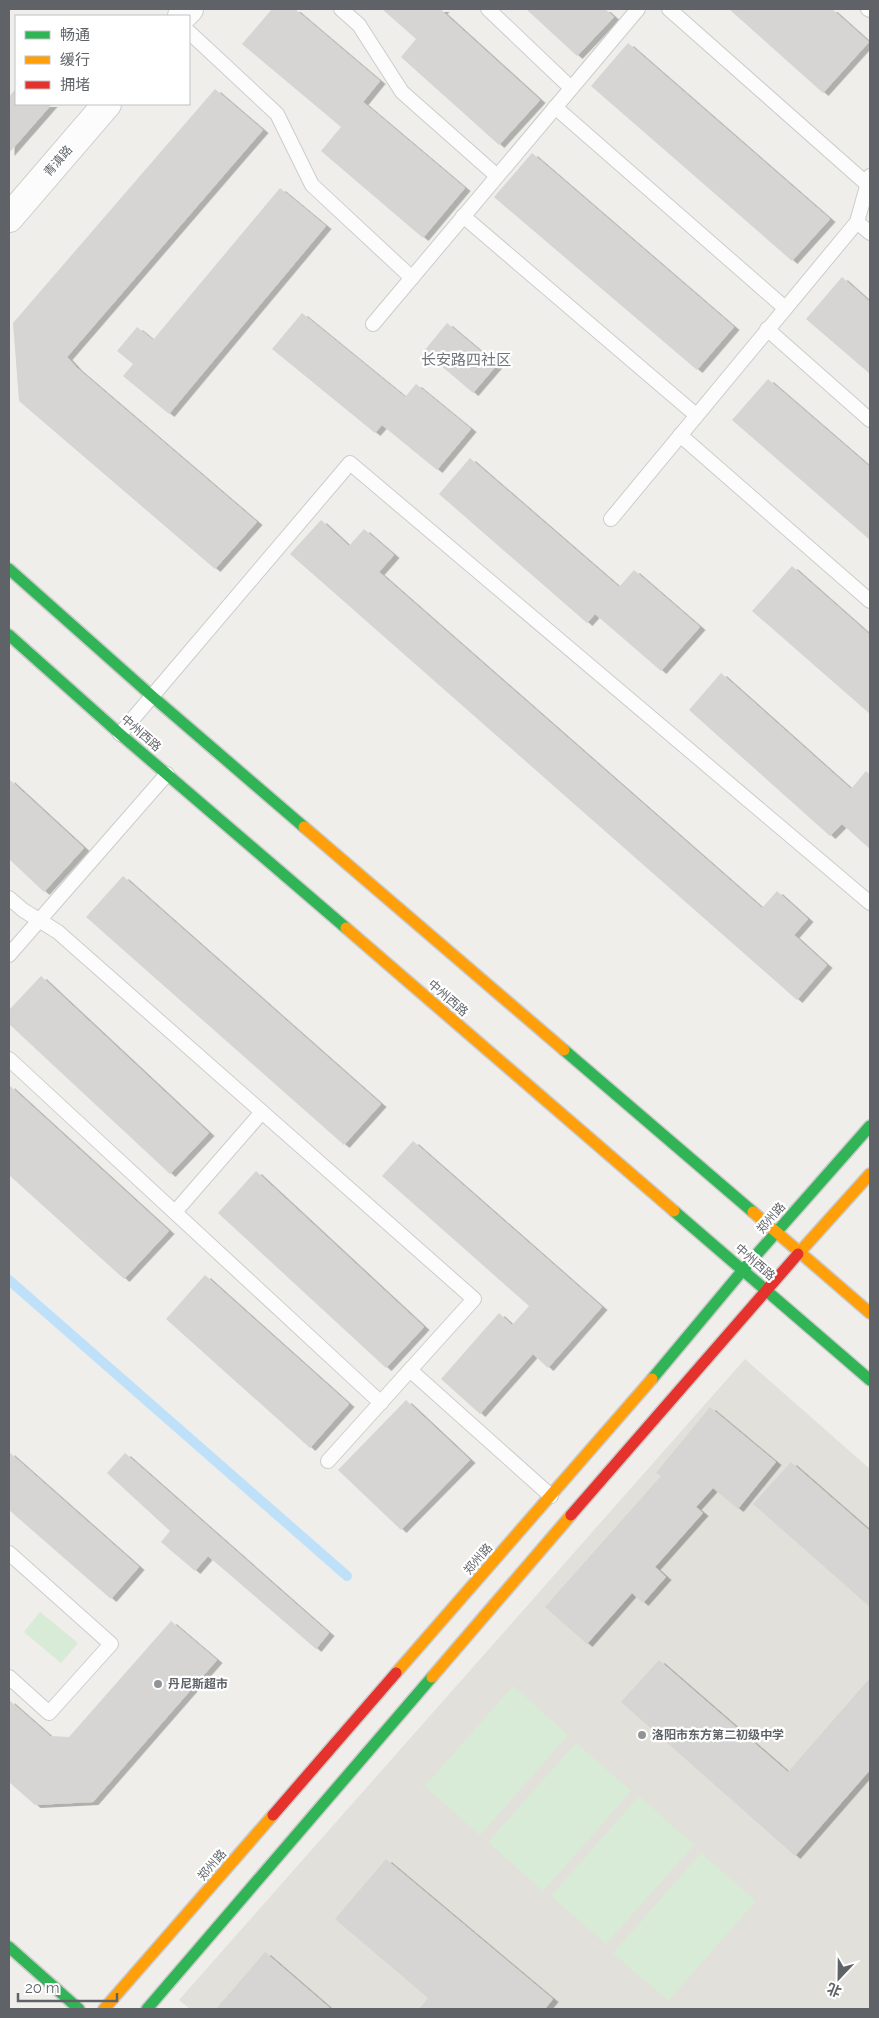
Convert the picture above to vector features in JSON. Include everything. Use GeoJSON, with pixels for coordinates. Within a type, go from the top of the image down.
{"type":"FeatureCollection","features":[{"type":"Feature","properties":{"kind":"street","name":"青滇路"},"geometry":{"type":"LineString","coordinates":[[9,218],[106,105]]}},
{"type":"Feature","properties":{"kind":"street"},"geometry":{"type":"LineString","coordinates":[[9,569],[153,697],[870,1313]]}},
{"type":"Feature","properties":{"kind":"street","name":"中州西路"},"geometry":{"type":"LineString","coordinates":[[9,635],[120,734],[870,1380]]}},
{"type":"Feature","properties":{"kind":"street","name":"郑州路"},"geometry":{"type":"LineString","coordinates":[[104,2009],[551,1496],[743,1270],[870,1126]]}},
{"type":"Feature","properties":{"kind":"street"},"geometry":{"type":"LineString","coordinates":[[147,2009],[766,1290],[870,1174]]}},
{"type":"Feature","properties":{"kind":"street"},"geometry":{"type":"LineString","coordinates":[[9,1948],[79,2009]]}},
{"type":"Feature","properties":{"kind":"lane"},"geometry":{"type":"LineString","coordinates":[[341,9],[359,25],[402,92],[497,176]]}},
{"type":"Feature","properties":{"kind":"lane"},"geometry":{"type":"LineString","coordinates":[[488,9],[571,88]]}},
{"type":"Feature","properties":{"kind":"lane"},"geometry":{"type":"LineString","coordinates":[[373,324],[638,9]]}},
{"type":"Feature","properties":{"kind":"lane"},"geometry":{"type":"LineString","coordinates":[[611,519],[857,222],[869,181],[669,9]]}},
{"type":"Feature","properties":{"kind":"lane"},"geometry":{"type":"LineString","coordinates":[[190,33],[277,114],[312,185],[412,278]]}},
{"type":"Feature","properties":{"kind":"lane"},"geometry":{"type":"LineString","coordinates":[[555,107],[785,308]]}},
{"type":"Feature","properties":{"kind":"lane"},"geometry":{"type":"LineString","coordinates":[[463,216],[696,415]]}},
{"type":"Feature","properties":{"kind":"lane"},"geometry":{"type":"LineString","coordinates":[[857,222],[870,233]]}},
{"type":"Feature","properties":{"kind":"lane"},"geometry":{"type":"LineString","coordinates":[[767,329],[870,420]]}},
{"type":"Feature","properties":{"kind":"lane"},"geometry":{"type":"LineString","coordinates":[[680,435],[870,601]]}},
{"type":"Feature","properties":{"kind":"lane"},"geometry":{"type":"LineString","coordinates":[[120,734],[350,464],[870,903]]}},
{"type":"Feature","properties":{"kind":"lane"},"geometry":{"type":"LineString","coordinates":[[9,955],[167,774]]}},
{"type":"Feature","properties":{"kind":"lane"},"geometry":{"type":"LineString","coordinates":[[9,898],[23,910],[58,932],[474,1299],[328,1461]]}},
{"type":"Feature","properties":{"kind":"lane"},"geometry":{"type":"LineString","coordinates":[[9,1059],[381,1403]]}},
{"type":"Feature","properties":{"kind":"lane"},"geometry":{"type":"LineString","coordinates":[[175,1212],[262,1112]]}},
{"type":"Feature","properties":{"kind":"lane"},"geometry":{"type":"LineString","coordinates":[[410,1370],[551,1496]]}},
{"type":"Feature","properties":{"kind":"lane"},"geometry":{"type":"LineString","coordinates":[[9,1553],[111,1644],[49,1713],[9,1677]]}},
{"type":"Feature","properties":{"kind":"shaded area","name":"洛阳市东方第二初级中学"},"geometry":{"type":"Polygon","coordinates":[[[745,1359],[870,1469],[870,2009],[190,2009],[179,2000],[745,1359]]]}},
{"type":"Feature","properties":{"kind":"green space"},"geometry":{"type":"Polygon","coordinates":[[[40,1612],[78,1643],[61,1663],[24,1632],[40,1612]]]}},
{"type":"Feature","properties":{"kind":"green space"},"geometry":{"type":"Polygon","coordinates":[[[513,1686],[568,1735],[480,1835],[425,1786],[513,1686]]]}},
{"type":"Feature","properties":{"kind":"green space"},"geometry":{"type":"Polygon","coordinates":[[[576,1743],[631,1791],[543,1891],[488,1842],[576,1743]]]}},
{"type":"Feature","properties":{"kind":"green space"},"geometry":{"type":"Polygon","coordinates":[[[639,1796],[694,1845],[606,1944],[551,1896],[639,1796]]]}},
{"type":"Feature","properties":{"kind":"green space"},"geometry":{"type":"Polygon","coordinates":[[[701,1853],[756,1901],[668,2001],[613,1953],[701,1853]]]}},
{"type":"Feature","properties":{"kind":"building"},"geometry":{"type":"Polygon","coordinates":[[[272,9],[295,9],[380,81],[363,102],[465,188],[423,238],[321,151],[341,127],[242,44],[272,9]]]}},
{"type":"Feature","properties":{"kind":"building"},"geometry":{"type":"Polygon","coordinates":[[[382,9],[444,9],[442,11],[540,100],[499,145],[401,57],[416,39],[382,9]]]}},
{"type":"Feature","properties":{"kind":"building"},"geometry":{"type":"Polygon","coordinates":[[[526,9],[605,9],[614,17],[577,56],[526,9]]]}},
{"type":"Feature","properties":{"kind":"building"},"geometry":{"type":"Polygon","coordinates":[[[729,9],[832,9],[869,42],[823,93],[729,9]]]}},
{"type":"Feature","properties":{"kind":"building"},"geometry":{"type":"Polygon","coordinates":[[[628,43],[830,219],[792,261],[591,86],[628,43]]]}},
{"type":"Feature","properties":{"kind":"building"},"geometry":{"type":"Polygon","coordinates":[[[15,89],[15,105],[51,105],[9,153],[9,97],[15,89]]]}},
{"type":"Feature","properties":{"kind":"building"},"geometry":{"type":"Polygon","coordinates":[[[215,89],[263,130],[67,357],[77,368],[257,522],[215,569],[19,401],[13,323],[215,89]]]}},
{"type":"Feature","properties":{"kind":"building"},"geometry":{"type":"Polygon","coordinates":[[[532,153],[734,327],[697,370],[494,197],[532,153]]]}},
{"type":"Feature","properties":{"kind":"building"},"geometry":{"type":"Polygon","coordinates":[[[280,188],[326,226],[169,414],[123,376],[133,364],[117,351],[137,327],[153,340],[280,188]]]}},
{"type":"Feature","properties":{"kind":"building"},"geometry":{"type":"Polygon","coordinates":[[[842,277],[870,302],[870,374],[806,319],[842,277]]]}},
{"type":"Feature","properties":{"kind":"building"},"geometry":{"type":"Polygon","coordinates":[[[302,313],[405,397],[416,384],[471,429],[437,470],[382,425],[375,433],[272,349],[302,313]]]}},
{"type":"Feature","properties":{"kind":"building"},"geometry":{"type":"Polygon","coordinates":[[[447,323],[497,365],[473,393],[424,351],[447,323]]]}},
{"type":"Feature","properties":{"kind":"building"},"geometry":{"type":"Polygon","coordinates":[[[768,379],[870,467],[870,540],[732,420],[768,379]]]}},
{"type":"Feature","properties":{"kind":"building"},"geometry":{"type":"Polygon","coordinates":[[[470,458],[619,587],[634,570],[700,627],[661,671],[595,614],[587,623],[439,494],[470,458]]]}},
{"type":"Feature","properties":{"kind":"building"},"geometry":{"type":"Polygon","coordinates":[[[321,520],[349,546],[364,529],[394,555],[379,572],[762,908],[777,891],[808,919],[794,935],[827,965],[797,1000],[290,554],[321,520]]]}},
{"type":"Feature","properties":{"kind":"building"},"geometry":{"type":"Polygon","coordinates":[[[792,566],[870,635],[870,714],[752,611],[792,566]]]}},
{"type":"Feature","properties":{"kind":"building"},"geometry":{"type":"Polygon","coordinates":[[[721,673],[851,789],[866,771],[870,775],[870,849],[842,824],[830,836],[689,710],[721,673]]]}},
{"type":"Feature","properties":{"kind":"building"},"geometry":{"type":"Polygon","coordinates":[[[9,779],[84,848],[44,892],[9,859],[9,779]]]}},
{"type":"Feature","properties":{"kind":"building"},"geometry":{"type":"Polygon","coordinates":[[[123,876],[381,1104],[344,1145],[86,917],[123,876]]]}},
{"type":"Feature","properties":{"kind":"building"},"geometry":{"type":"Polygon","coordinates":[[[41,976],[209,1133],[170,1174],[9,1024],[9,1010],[41,976]]]}},
{"type":"Feature","properties":{"kind":"building"},"geometry":{"type":"Polygon","coordinates":[[[9,1085],[169,1231],[124,1279],[9,1175],[9,1085]]]}},
{"type":"Feature","properties":{"kind":"building"},"geometry":{"type":"Polygon","coordinates":[[[413,1141],[602,1307],[548,1368],[533,1354],[480,1414],[441,1379],[499,1313],[512,1325],[529,1306],[382,1176],[413,1141]]]}},
{"type":"Feature","properties":{"kind":"building"},"geometry":{"type":"Polygon","coordinates":[[[256,1171],[424,1327],[386,1368],[218,1213],[256,1171]]]}},
{"type":"Feature","properties":{"kind":"building"},"geometry":{"type":"Polygon","coordinates":[[[205,1275],[349,1404],[310,1448],[166,1319],[205,1275]]]}},
{"type":"Feature","properties":{"kind":"building"},"geometry":{"type":"Polygon","coordinates":[[[406,1400],[470,1460],[401,1530],[338,1470],[406,1400]]]}},
{"type":"Feature","properties":{"kind":"building"},"geometry":{"type":"Polygon","coordinates":[[[710,1407],[776,1462],[738,1509],[713,1488],[696,1507],[703,1513],[655,1567],[666,1577],[643,1603],[632,1593],[587,1644],[545,1607],[661,1476],[656,1473],[710,1407]]]}},
{"type":"Feature","properties":{"kind":"building"},"geometry":{"type":"Polygon","coordinates":[[[9,1452],[139,1567],[111,1599],[9,1510],[9,1452]]]}},
{"type":"Feature","properties":{"kind":"building"},"geometry":{"type":"Polygon","coordinates":[[[125,1453],[329,1633],[316,1649],[208,1556],[195,1571],[161,1542],[170,1531],[107,1473],[125,1453]]]}},
{"type":"Feature","properties":{"kind":"building"},"geometry":{"type":"Polygon","coordinates":[[[791,1462],[870,1531],[870,1607],[753,1504],[791,1462]]]}},
{"type":"Feature","properties":{"kind":"building"},"geometry":{"type":"Polygon","coordinates":[[[171,1621],[217,1660],[93,1802],[35,1805],[9,1782],[9,1700],[50,1736],[69,1737],[171,1621]]]}},
{"type":"Feature","properties":{"kind":"building"},"geometry":{"type":"Polygon","coordinates":[[[659,1660],[788,1772],[870,1678],[870,1770],[795,1856],[621,1702],[659,1660]]]}},
{"type":"Feature","properties":{"kind":"building"},"geometry":{"type":"Polygon","coordinates":[[[386,1859],[553,1999],[545,2009],[419,2009],[428,1998],[335,1919],[386,1859]]]}},
{"type":"Feature","properties":{"kind":"building"},"geometry":{"type":"Polygon","coordinates":[[[265,1952],[331,2009],[216,2009],[265,1952]]]}},
{"type":"Feature","properties":{"kind":"waterway"},"geometry":{"type":"LineString","coordinates":[[9,1280],[347,1576]]}},
{"type":"Feature","properties":{"kind":"traffic: fast"},"geometry":{"type":"LineString","coordinates":[[9,569],[153,697],[304,827]]}},
{"type":"Feature","properties":{"kind":"traffic: fast"},"geometry":{"type":"LineString","coordinates":[[9,635],[120,734],[346,928]]}},
{"type":"Feature","properties":{"kind":"traffic: fast"},"geometry":{"type":"LineString","coordinates":[[564,1050],[753,1212]]}},
{"type":"Feature","properties":{"kind":"traffic: fast"},"geometry":{"type":"LineString","coordinates":[[652,1379],[743,1270],[870,1126]]}},
{"type":"Feature","properties":{"kind":"traffic: fast"},"geometry":{"type":"LineString","coordinates":[[674,1211],[870,1380]]}},
{"type":"Feature","properties":{"kind":"traffic: fast"},"geometry":{"type":"LineString","coordinates":[[147,2009],[432,1677]]}},
{"type":"Feature","properties":{"kind":"traffic: fast"},"geometry":{"type":"LineString","coordinates":[[9,1947],[79,2009]]}},
{"type":"Feature","properties":{"kind":"traffic: slow"},"geometry":{"type":"LineString","coordinates":[[304,827],[564,1050]]}},
{"type":"Feature","properties":{"kind":"traffic: slow"},"geometry":{"type":"LineString","coordinates":[[346,928],[674,1211]]}},
{"type":"Feature","properties":{"kind":"traffic: slow"},"geometry":{"type":"LineString","coordinates":[[798,1254],[870,1174]]}},
{"type":"Feature","properties":{"kind":"traffic: slow"},"geometry":{"type":"LineString","coordinates":[[753,1212],[870,1313]]}},
{"type":"Feature","properties":{"kind":"traffic: slow"},"geometry":{"type":"LineString","coordinates":[[396,1673],[652,1379]]}},
{"type":"Feature","properties":{"kind":"traffic: slow"},"geometry":{"type":"LineString","coordinates":[[432,1677],[571,1515]]}},
{"type":"Feature","properties":{"kind":"traffic: slow"},"geometry":{"type":"LineString","coordinates":[[104,2009],[273,1815]]}},
{"type":"Feature","properties":{"kind":"traffic: jam"},"geometry":{"type":"LineString","coordinates":[[571,1515],[798,1254]]}},
{"type":"Feature","properties":{"kind":"traffic: jam"},"geometry":{"type":"LineString","coordinates":[[273,1815],[396,1673]]}},
{"type":"Feature","properties":{"kind":"place","name":"丹尼斯超市"},"geometry":{"type":"Point","coordinates":[158,1684]}},
{"type":"Feature","properties":{"kind":"place","name":"洛阳市东方第二初级中学"},"geometry":{"type":"Point","coordinates":[642,1735]}},
{"type":"Feature","properties":{"kind":"district","name":"长安路四社区"},"geometry":{"type":"Point","coordinates":[466,360]}}]}
